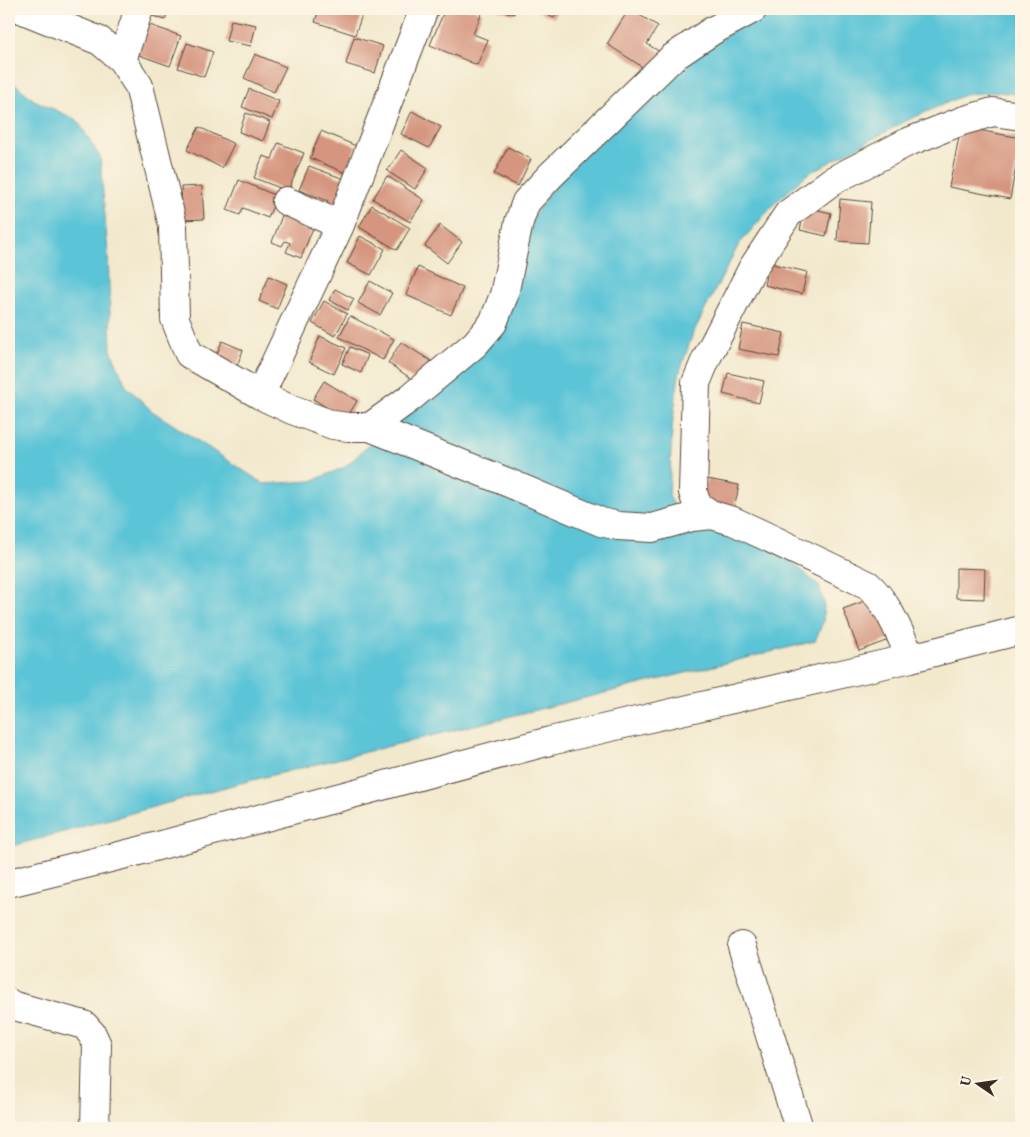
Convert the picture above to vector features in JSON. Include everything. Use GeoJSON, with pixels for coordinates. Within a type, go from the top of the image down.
{"type":"FeatureCollection","features":[{"type":"Feature","properties":{"kind":"street"},"geometry":{"type":"LineString","coordinates":[[21,9],[100,41],[122,60],[139,86],[173,226],[176,319],[189,354],[260,395],[292,410],[333,425],[373,428],[509,482],[601,522],[618,526],[652,528],[708,515]]}},
{"type":"Feature","properties":{"kind":"street"},"geometry":{"type":"LineString","coordinates":[[122,60],[139,9]]}},
{"type":"Feature","properties":{"kind":"street"},"geometry":{"type":"LineString","coordinates":[[260,395],[340,225],[424,9]]}},
{"type":"Feature","properties":{"kind":"street"},"geometry":{"type":"LineString","coordinates":[[373,428],[475,344],[493,323],[504,295],[519,222],[526,202],[551,175],[672,58],[712,31],[753,9]]}},
{"type":"Feature","properties":{"kind":"street"},"geometry":{"type":"LineString","coordinates":[[911,658],[883,602],[868,585],[733,521],[708,515],[697,506],[693,492],[696,383],[706,359],[752,269],[788,214],[832,181],[908,142],[962,121],[994,112],[1021,116]]}},
{"type":"Feature","properties":{"kind":"street"},"geometry":{"type":"LineString","coordinates":[[286,201],[340,225]]}},
{"type":"Feature","properties":{"kind":"street"},"geometry":{"type":"LineString","coordinates":[[9,883],[139,851],[550,741],[911,658],[1021,630]]}},
{"type":"Feature","properties":{"kind":"street"},"geometry":{"type":"LineString","coordinates":[[742,946],[799,1128]]}},
{"type":"Feature","properties":{"kind":"street"},"geometry":{"type":"LineString","coordinates":[[9,1003],[84,1025],[92,1034],[97,1045],[95,1128]]}},
{"type":"Feature","properties":{"kind":"water"},"geometry":{"type":"Polygon","coordinates":[[[764,9],[1021,9],[1021,95],[999,92],[966,94],[904,122],[806,175],[775,203],[739,244],[693,333],[679,374],[672,427],[669,496],[679,513],[783,554],[819,586],[824,603],[823,622],[815,641],[236,784],[9,847],[9,79],[34,100],[77,120],[100,157],[108,254],[111,350],[126,386],[152,411],[264,484],[312,481],[345,467],[475,348],[531,220],[551,190],[646,91],[764,9]]]}},
{"type":"Feature","properties":{"kind":"building"},"geometry":{"type":"Polygon","coordinates":[[[146,9],[169,9],[165,20],[144,13],[146,9]]]}},
{"type":"Feature","properties":{"kind":"building"},"geometry":{"type":"Polygon","coordinates":[[[319,9],[364,9],[355,35],[315,22],[319,9]]]}},
{"type":"Feature","properties":{"kind":"building"},"geometry":{"type":"Polygon","coordinates":[[[445,9],[473,9],[482,13],[473,34],[488,40],[477,65],[430,45],[445,9]]]}},
{"type":"Feature","properties":{"kind":"building"},"geometry":{"type":"Polygon","coordinates":[[[496,9],[515,9],[514,14],[496,9]]]}},
{"type":"Feature","properties":{"kind":"building"},"geometry":{"type":"Polygon","coordinates":[[[533,9],[558,9],[554,18],[533,9]]]}},
{"type":"Feature","properties":{"kind":"building"},"geometry":{"type":"Polygon","coordinates":[[[629,9],[658,26],[647,44],[662,53],[650,72],[607,44],[629,9]]]}},
{"type":"Feature","properties":{"kind":"building"},"geometry":{"type":"Polygon","coordinates":[[[231,20],[256,25],[251,46],[226,41],[231,20]]]}},
{"type":"Feature","properties":{"kind":"building"},"geometry":{"type":"Polygon","coordinates":[[[147,24],[181,36],[170,66],[136,54],[147,24]]]}},
{"type":"Feature","properties":{"kind":"building"},"geometry":{"type":"Polygon","coordinates":[[[354,37],[383,46],[375,73],[346,64],[354,37]]]}},
{"type":"Feature","properties":{"kind":"building"},"geometry":{"type":"Polygon","coordinates":[[[187,43],[213,52],[204,77],[178,68],[187,43]]]}},
{"type":"Feature","properties":{"kind":"building"},"geometry":{"type":"Polygon","coordinates":[[[255,54],[286,67],[274,92],[244,78],[255,54]]]}},
{"type":"Feature","properties":{"kind":"building"},"geometry":{"type":"Polygon","coordinates":[[[249,89],[279,101],[272,119],[242,107],[249,89]]]}},
{"type":"Feature","properties":{"kind":"building"},"geometry":{"type":"Polygon","coordinates":[[[412,111],[441,127],[429,148],[401,134],[412,111]]]}},
{"type":"Feature","properties":{"kind":"building"},"geometry":{"type":"Polygon","coordinates":[[[246,113],[270,122],[263,141],[239,132],[246,113]]]}},
{"type":"Feature","properties":{"kind":"building"},"geometry":{"type":"Polygon","coordinates":[[[199,127],[234,144],[222,168],[187,150],[199,127]]]}},
{"type":"Feature","properties":{"kind":"building"},"geometry":{"type":"Polygon","coordinates":[[[961,127],[1021,138],[1010,199],[949,187],[961,127]]]}},
{"type":"Feature","properties":{"kind":"building"},"geometry":{"type":"Polygon","coordinates":[[[321,131],[356,146],[346,173],[310,158],[321,131]]]}},
{"type":"Feature","properties":{"kind":"building"},"geometry":{"type":"Polygon","coordinates":[[[278,143],[304,153],[288,191],[254,178],[263,156],[272,159],[278,143]]]}},
{"type":"Feature","properties":{"kind":"building"},"geometry":{"type":"Polygon","coordinates":[[[508,147],[531,159],[518,186],[494,174],[508,147]]]}},
{"type":"Feature","properties":{"kind":"building"},"geometry":{"type":"Polygon","coordinates":[[[401,150],[428,168],[415,189],[387,171],[401,150]]]}},
{"type":"Feature","properties":{"kind":"building"},"geometry":{"type":"Polygon","coordinates":[[[309,166],[347,180],[334,212],[325,209],[328,201],[299,190],[309,166]]]}},
{"type":"Feature","properties":{"kind":"building"},"geometry":{"type":"Polygon","coordinates":[[[387,176],[424,200],[410,222],[373,199],[387,176]]]}},
{"type":"Feature","properties":{"kind":"building"},"geometry":{"type":"Polygon","coordinates":[[[239,180],[277,196],[268,218],[243,208],[240,215],[227,210],[239,180]]]}},
{"type":"Feature","properties":{"kind":"building"},"geometry":{"type":"Polygon","coordinates":[[[202,186],[204,219],[183,220],[181,187],[202,186]]]}},
{"type":"Feature","properties":{"kind":"building"},"geometry":{"type":"Polygon","coordinates":[[[840,199],[871,202],[868,243],[837,241],[840,199]]]}},
{"type":"Feature","properties":{"kind":"building"},"geometry":{"type":"Polygon","coordinates":[[[286,205],[317,218],[301,258],[286,252],[290,243],[285,241],[282,246],[272,242],[286,205]]]}},
{"type":"Feature","properties":{"kind":"building"},"geometry":{"type":"Polygon","coordinates":[[[372,205],[410,228],[397,250],[359,227],[372,205]]]}},
{"type":"Feature","properties":{"kind":"building"},"geometry":{"type":"Polygon","coordinates":[[[805,207],[831,213],[826,236],[800,230],[805,207]]]}},
{"type":"Feature","properties":{"kind":"building"},"geometry":{"type":"Polygon","coordinates":[[[440,225],[462,242],[447,263],[425,246],[440,225]]]}},
{"type":"Feature","properties":{"kind":"building"},"geometry":{"type":"Polygon","coordinates":[[[360,236],[385,249],[371,275],[347,263],[360,236]]]}},
{"type":"Feature","properties":{"kind":"building"},"geometry":{"type":"Polygon","coordinates":[[[1021,237],[1021,254],[1017,253],[1021,237]]]}},
{"type":"Feature","properties":{"kind":"building"},"geometry":{"type":"Polygon","coordinates":[[[769,263],[807,272],[802,294],[764,285],[769,263]]]}},
{"type":"Feature","properties":{"kind":"building"},"geometry":{"type":"Polygon","coordinates":[[[418,267],[463,288],[451,315],[406,295],[418,267]]]}},
{"type":"Feature","properties":{"kind":"building"},"geometry":{"type":"Polygon","coordinates":[[[269,276],[287,284],[277,309],[259,301],[269,276]]]}},
{"type":"Feature","properties":{"kind":"building"},"geometry":{"type":"Polygon","coordinates":[[[370,281],[392,293],[380,315],[358,303],[370,281]]]}},
{"type":"Feature","properties":{"kind":"building"},"geometry":{"type":"Polygon","coordinates":[[[335,289],[354,299],[348,310],[329,300],[335,289]]]}},
{"type":"Feature","properties":{"kind":"building"},"geometry":{"type":"Polygon","coordinates":[[[324,301],[347,314],[335,336],[312,323],[324,301]]]}},
{"type":"Feature","properties":{"kind":"building"},"geometry":{"type":"Polygon","coordinates":[[[350,316],[394,339],[383,360],[339,337],[350,316]]]}},
{"type":"Feature","properties":{"kind":"building"},"geometry":{"type":"Polygon","coordinates":[[[743,324],[784,333],[779,357],[738,349],[743,324]]]}},
{"type":"Feature","properties":{"kind":"building"},"geometry":{"type":"Polygon","coordinates":[[[320,336],[346,348],[334,374],[309,362],[320,336]]]}},
{"type":"Feature","properties":{"kind":"building"},"geometry":{"type":"Polygon","coordinates":[[[222,341],[243,350],[235,371],[214,362],[222,341]]]}},
{"type":"Feature","properties":{"kind":"building"},"geometry":{"type":"Polygon","coordinates":[[[401,342],[431,361],[418,383],[388,363],[401,342]]]}},
{"type":"Feature","properties":{"kind":"building"},"geometry":{"type":"Polygon","coordinates":[[[350,347],[368,355],[361,373],[342,364],[350,347]]]}},
{"type":"Feature","properties":{"kind":"building"},"geometry":{"type":"Polygon","coordinates":[[[728,373],[764,381],[759,403],[723,394],[728,373]]]}},
{"type":"Feature","properties":{"kind":"building"},"geometry":{"type":"Polygon","coordinates":[[[324,381],[357,401],[346,419],[313,399],[324,381]]]}},
{"type":"Feature","properties":{"kind":"building"},"geometry":{"type":"Polygon","coordinates":[[[707,479],[739,485],[734,510],[701,503],[707,479]]]}},
{"type":"Feature","properties":{"kind":"building"},"geometry":{"type":"Polygon","coordinates":[[[956,568],[985,569],[984,599],[956,598],[956,568]]]}},
{"type":"Feature","properties":{"kind":"building"},"geometry":{"type":"Polygon","coordinates":[[[876,597],[891,639],[859,651],[843,609],[876,597]]]}}]}
